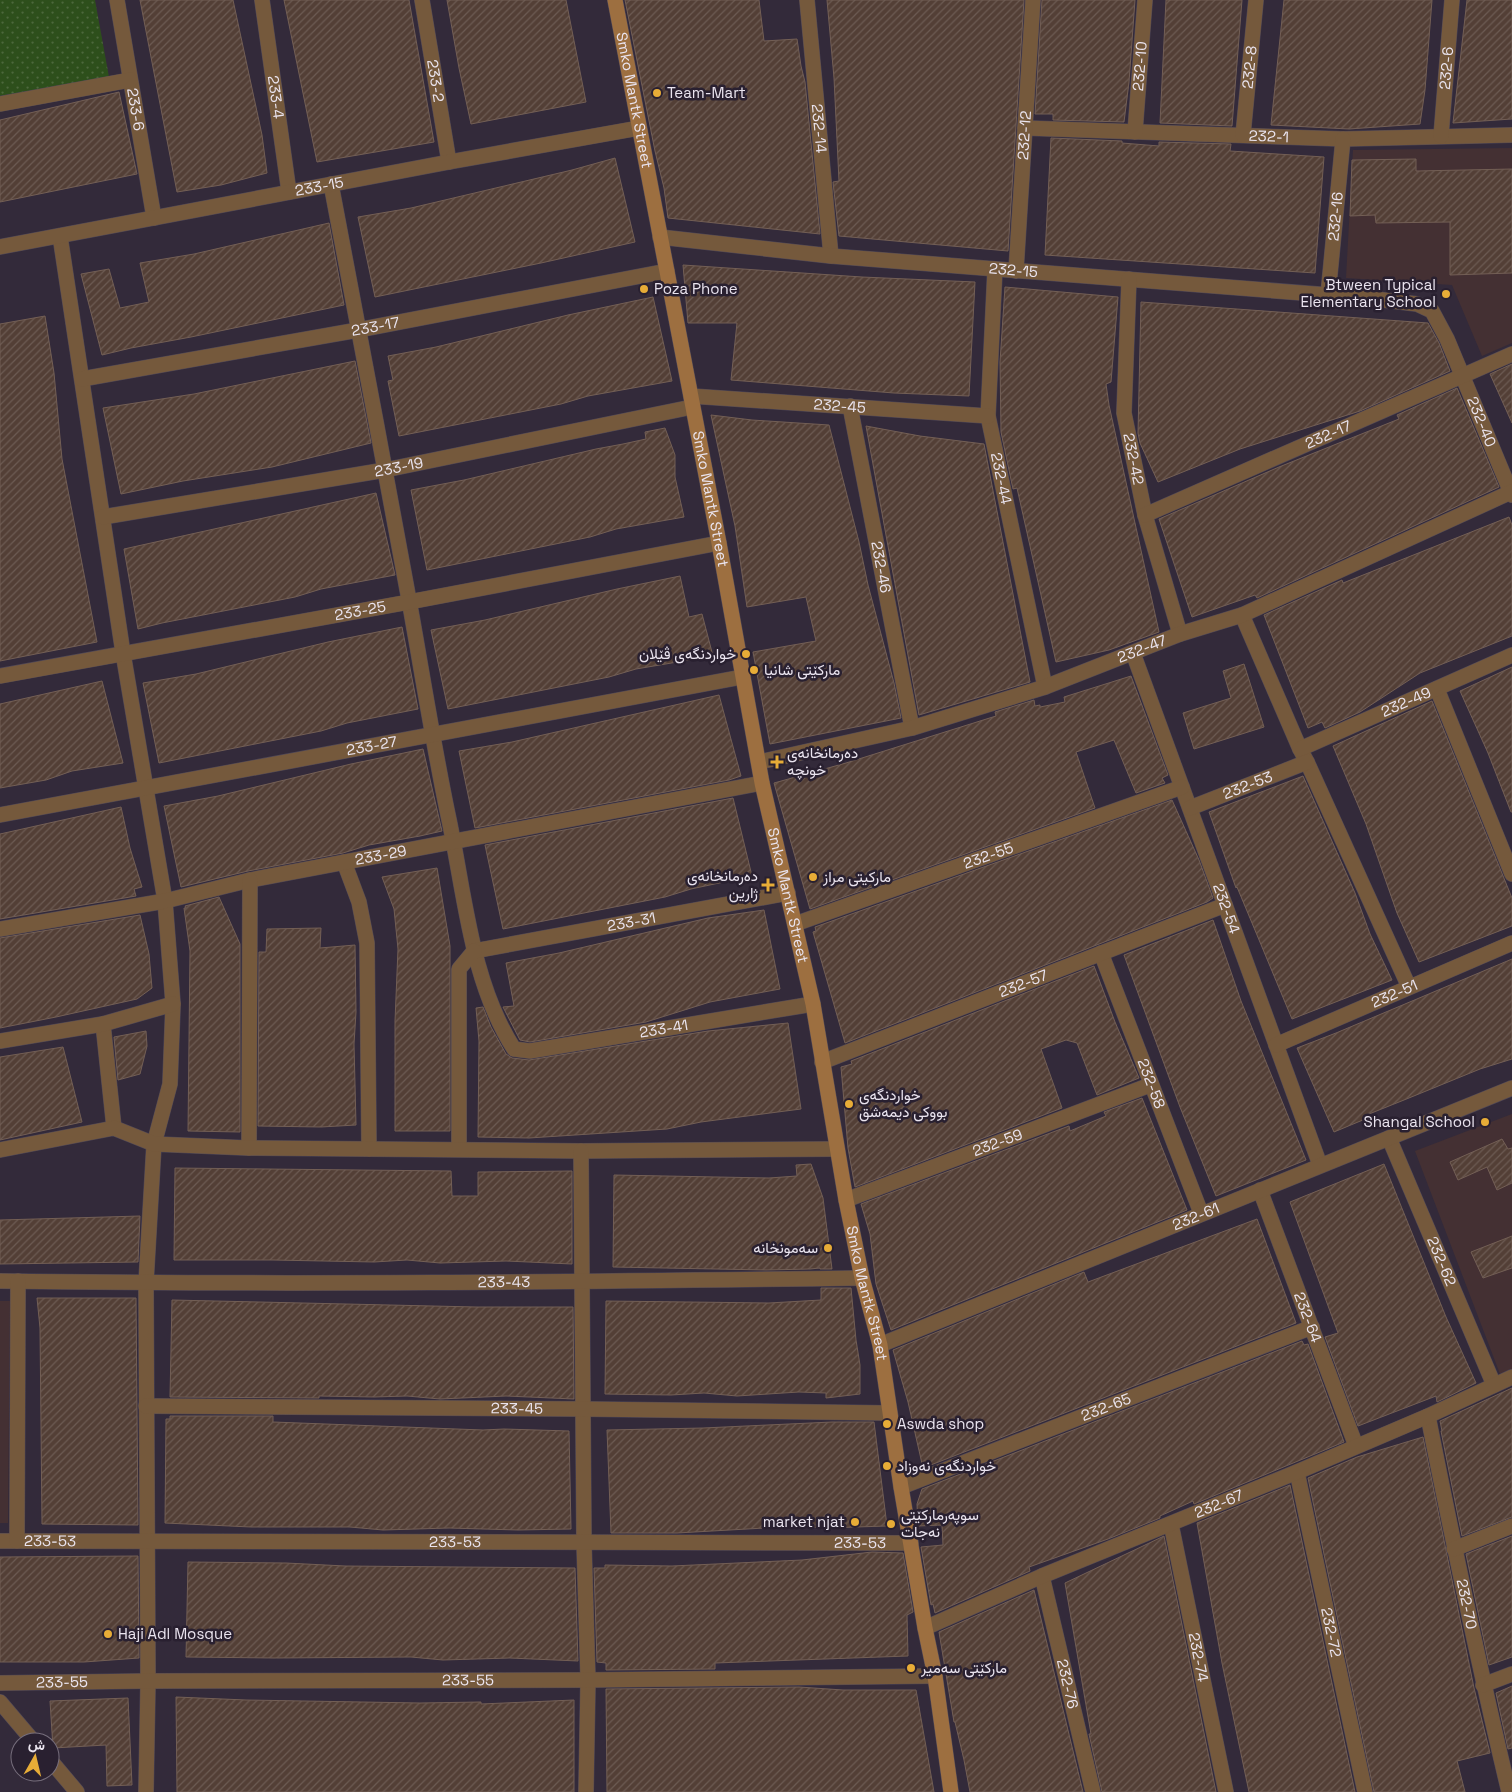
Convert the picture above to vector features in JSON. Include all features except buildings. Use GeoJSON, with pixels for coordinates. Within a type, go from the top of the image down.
{"type":"FeatureCollection","features":[{"type":"Feature","properties":{"kind":"main road","name":"Smko Mantk Street"},"geometry":{"type":"LineString","coordinates":[[615,0],[719,543],[758,762],[813,1004],[846,1200],[862,1278],[880,1344],[901,1487],[935,1676],[951,1792]]}},
{"type":"Feature","properties":{"kind":"street","name":"233-6"},"geometry":{"type":"LineString","coordinates":[[117,0],[154,218]]}},
{"type":"Feature","properties":{"kind":"street","name":"233-4"},"geometry":{"type":"LineString","coordinates":[[262,0],[289,192]]}},
{"type":"Feature","properties":{"kind":"street","name":"233-2"},"geometry":{"type":"LineString","coordinates":[[422,0],[449,162]]}},
{"type":"Feature","properties":{"kind":"street","name":"232-14"},"geometry":{"type":"LineString","coordinates":[[807,0],[831,256]]}},
{"type":"Feature","properties":{"kind":"street","name":"232-12"},"geometry":{"type":"LineString","coordinates":[[1016,271],[1033,0]]}},
{"type":"Feature","properties":{"kind":"street","name":"232-10"},"geometry":{"type":"LineString","coordinates":[[1134,132],[1145,0]]}},
{"type":"Feature","properties":{"kind":"street","name":"232-8"},"geometry":{"type":"LineString","coordinates":[[1243,135],[1256,0]]}},
{"type":"Feature","properties":{"kind":"street","name":"232-6"},"geometry":{"type":"LineString","coordinates":[[1441,136],[1452,0]]}},
{"type":"Feature","properties":{"kind":"street"},"geometry":{"type":"LineString","coordinates":[[0,104],[130,80]]}},
{"type":"Feature","properties":{"kind":"street","name":"233-15"},"geometry":{"type":"LineString","coordinates":[[0,247],[639,128]]}},
{"type":"Feature","properties":{"kind":"street","name":"232-1"},"geometry":{"type":"LineString","coordinates":[[1025,128],[1343,139],[1512,134]]}},
{"type":"Feature","properties":{"kind":"street","name":"232-16"},"geometry":{"type":"LineString","coordinates":[[1328,295],[1343,139]]}},
{"type":"Feature","properties":{"kind":"street"},"geometry":{"type":"LineString","coordinates":[[331,184],[385,470],[432,736],[474,951],[459,969],[459,1149]]}},
{"type":"Feature","properties":{"kind":"street"},"geometry":{"type":"LineString","coordinates":[[60,236],[123,654],[165,901],[173,1004],[170,1084],[154,1144],[146,1283],[148,1681],[146,1792]]}},
{"type":"Feature","properties":{"kind":"street","name":"232-15"},"geometry":{"type":"LineString","coordinates":[[660,237],[831,256],[1367,298]]}},
{"type":"Feature","properties":{"kind":"street","name":"232-44"},"geometry":{"type":"LineString","coordinates":[[995,269],[988,416],[1044,687]]}},
{"type":"Feature","properties":{"kind":"street","name":"233-17"},"geometry":{"type":"LineString","coordinates":[[82,379],[358,330],[667,271]]}},
{"type":"Feature","properties":{"kind":"street","name":"232-42"},"geometry":{"type":"LineString","coordinates":[[1129,279],[1124,413],[1145,515],[1180,634]]}},
{"type":"Feature","properties":{"kind":"street","name":"232-40"},"geometry":{"type":"LineString","coordinates":[[1367,298],[1417,304],[1432,311],[1447,339],[1511,493]]}},
{"type":"Feature","properties":{"kind":"street","name":"232-17"},"geometry":{"type":"LineString","coordinates":[[1145,515],[1512,354]]}},
{"type":"Feature","properties":{"kind":"street","name":"232-45"},"geometry":{"type":"LineString","coordinates":[[692,401],[850,406],[988,416]]}},
{"type":"Feature","properties":{"kind":"street","name":"233-19"},"geometry":{"type":"LineString","coordinates":[[103,516],[385,470],[692,401]]}},
{"type":"Feature","properties":{"kind":"street","name":"232-46"},"geometry":{"type":"LineString","coordinates":[[850,406],[912,728]]}},
{"type":"Feature","properties":{"kind":"street","name":"232-47"},"geometry":{"type":"LineString","coordinates":[[758,762],[912,728],[1044,687],[1180,634],[1242,615],[1511,493]]}},
{"type":"Feature","properties":{"kind":"street","name":"233-25"},"geometry":{"type":"LineString","coordinates":[[0,676],[409,602],[719,543]]}},
{"type":"Feature","properties":{"kind":"street"},"geometry":{"type":"LineString","coordinates":[[1242,615],[1409,987]]}},
{"type":"Feature","properties":{"kind":"street","name":"232-54"},"geometry":{"type":"LineString","coordinates":[[1133,653],[1320,1165]]}},
{"type":"Feature","properties":{"kind":"street","name":"232-49"},"geometry":{"type":"LineString","coordinates":[[1304,755],[1437,689],[1512,655]]}},
{"type":"Feature","properties":{"kind":"street","name":"233-27"},"geometry":{"type":"LineString","coordinates":[[0,815],[742,678]]}},
{"type":"Feature","properties":{"kind":"street"},"geometry":{"type":"LineString","coordinates":[[1437,689],[1512,874]]}},
{"type":"Feature","properties":{"kind":"street","name":"232-53"},"geometry":{"type":"LineString","coordinates":[[1190,808],[1304,755]]}},
{"type":"Feature","properties":{"kind":"street","name":"233-29"},"geometry":{"type":"LineString","coordinates":[[0,929],[165,901],[250,880],[762,782]]}},
{"type":"Feature","properties":{"kind":"street","name":"232-55"},"geometry":{"type":"LineString","coordinates":[[795,924],[1182,787]]}},
{"type":"Feature","properties":{"kind":"street"},"geometry":{"type":"LineString","coordinates":[[344,862],[359,902],[367,943],[369,1149]]}},
{"type":"Feature","properties":{"kind":"street"},"geometry":{"type":"LineString","coordinates":[[249,1148],[250,880]]}},
{"type":"Feature","properties":{"kind":"street","name":"233-31"},"geometry":{"type":"LineString","coordinates":[[474,951],[788,893]]}},
{"type":"Feature","properties":{"kind":"street","name":"232-57"},"geometry":{"type":"LineString","coordinates":[[822,1062],[1225,906]]}},
{"type":"Feature","properties":{"kind":"street","name":"232-51"},"geometry":{"type":"LineString","coordinates":[[1276,1044],[1512,944]]}},
{"type":"Feature","properties":{"kind":"street","name":"233-41"},"geometry":{"type":"LineString","coordinates":[[474,951],[492,1007],[514,1049],[530,1051],[813,1004]]}},
{"type":"Feature","properties":{"kind":"street","name":"232-58"},"geometry":{"type":"LineString","coordinates":[[1101,954],[1201,1213]]}},
{"type":"Feature","properties":{"kind":"street"},"geometry":{"type":"LineString","coordinates":[[0,1041],[102,1024],[173,1004]]}},
{"type":"Feature","properties":{"kind":"street"},"geometry":{"type":"LineString","coordinates":[[102,1024],[114,1128]]}},
{"type":"Feature","properties":{"kind":"street","name":"232-59"},"geometry":{"type":"LineString","coordinates":[[846,1200],[1150,1085]]}},
{"type":"Feature","properties":{"kind":"street","name":"232-61"},"geometry":{"type":"LineString","coordinates":[[880,1344],[1512,1088]]}},
{"type":"Feature","properties":{"kind":"street"},"geometry":{"type":"LineString","coordinates":[[0,1150],[114,1128],[154,1144],[249,1148],[581,1151],[837,1148]]}},
{"type":"Feature","properties":{"kind":"street","name":"232-62"},"geometry":{"type":"LineString","coordinates":[[1389,1138],[1494,1385]]}},
{"type":"Feature","properties":{"kind":"street"},"geometry":{"type":"LineString","coordinates":[[581,1151],[584,1543],[588,1680],[586,1792]]}},
{"type":"Feature","properties":{"kind":"street","name":"232-64"},"geometry":{"type":"LineString","coordinates":[[1260,1190],[1356,1446]]}},
{"type":"Feature","properties":{"kind":"street","name":"233-43"},"geometry":{"type":"LineString","coordinates":[[0,1281],[146,1283],[582,1282],[862,1278]]}},
{"type":"Feature","properties":{"kind":"street"},"geometry":{"type":"LineString","coordinates":[[17,1541],[18,1281]]}},
{"type":"Feature","properties":{"kind":"street","name":"232-65"},"geometry":{"type":"LineString","coordinates":[[901,1487],[1312,1327]]}},
{"type":"Feature","properties":{"kind":"street","name":"232-67"},"geometry":{"type":"LineString","coordinates":[[925,1628],[1042,1576],[1297,1472],[1512,1378]]}},
{"type":"Feature","properties":{"kind":"street","name":"233-45"},"geometry":{"type":"LineString","coordinates":[[146,1406],[889,1413]]}},
{"type":"Feature","properties":{"kind":"street","name":"232-70"},"geometry":{"type":"LineString","coordinates":[[1428,1416],[1483,1685],[1509,1792]]}},
{"type":"Feature","properties":{"kind":"street","name":"232-72"},"geometry":{"type":"LineString","coordinates":[[1297,1472],[1364,1792]]}},
{"type":"Feature","properties":{"kind":"street","name":"232-74"},"geometry":{"type":"LineString","coordinates":[[1171,1524],[1226,1792]]}},
{"type":"Feature","properties":{"kind":"street"},"geometry":{"type":"LineString","coordinates":[[1454,1548],[1512,1526]]}},
{"type":"Feature","properties":{"kind":"street","name":"233-53"},"geometry":{"type":"LineString","coordinates":[[0,1541],[911,1543]]}},
{"type":"Feature","properties":{"kind":"street","name":"232-76"},"geometry":{"type":"LineString","coordinates":[[1042,1576],[1093,1792]]}},
{"type":"Feature","properties":{"kind":"street"},"geometry":{"type":"LineString","coordinates":[[1483,1685],[1512,1674]]}},
{"type":"Feature","properties":{"kind":"street","name":"233-55"},"geometry":{"type":"LineString","coordinates":[[0,1683],[935,1676]]}},
{"type":"Feature","properties":{"kind":"street"},"geometry":{"type":"LineString","coordinates":[[0,1702],[26,1732]]}},
{"type":"Feature","properties":{"kind":"street"},"geometry":{"type":"LineString","coordinates":[[60,1772],[77,1792]]}},
{"type":"Feature","properties":{"kind":"shaded area"},"geometry":{"type":"Polygon","coordinates":[[[1512,148],[1512,343],[1482,356],[1452,285],[1346,278],[1353,150],[1512,148]]]}},
{"type":"Feature","properties":{"kind":"shaded area"},"geometry":{"type":"Polygon","coordinates":[[[1512,1114],[1512,1369],[1500,1374],[1415,1151],[1512,1114]]]}},
{"type":"Feature","properties":{"kind":"shaded area"},"geometry":{"type":"Polygon","coordinates":[[[0,1301],[10,1301],[8,1523],[0,1523],[0,1301]]]}},
{"type":"Feature","properties":{"kind":"green space"},"geometry":{"type":"Polygon","coordinates":[[[0,0],[95,0],[109,77],[0,96],[0,0]]]}},
{"type":"Feature","properties":{"kind":"place","name":"Team-Mart"},"geometry":{"type":"Point","coordinates":[657,93]}},
{"type":"Feature","properties":{"kind":"place","name":"Poza Phone"},"geometry":{"type":"Point","coordinates":[644,289]}},
{"type":"Feature","properties":{"kind":"place","name":"Btween Typical Elementary School"},"geometry":{"type":"Point","coordinates":[1446,294]}},
{"type":"Feature","properties":{"kind":"place","name":"خواردنگەی ڤێلان"},"geometry":{"type":"Point","coordinates":[746,654]}},
{"type":"Feature","properties":{"kind":"place","name":"مارکێتی شانیا"},"geometry":{"type":"Point","coordinates":[754,670]}},
{"type":"Feature","properties":{"kind":"place","name":"دەرمانخانەی خونچە"},"geometry":{"type":"Point","coordinates":[777,762]}},
{"type":"Feature","properties":{"kind":"place","name":"مارکیتی مراز"},"geometry":{"type":"Point","coordinates":[813,877]}},
{"type":"Feature","properties":{"kind":"place","name":"دەرمانخانەی ژارین"},"geometry":{"type":"Point","coordinates":[768,885]}},
{"type":"Feature","properties":{"kind":"place","name":"خواردنگەی بووکی دیمەشق"},"geometry":{"type":"Point","coordinates":[849,1104]}},
{"type":"Feature","properties":{"kind":"place","name":"Shangal School"},"geometry":{"type":"Point","coordinates":[1485,1122]}},
{"type":"Feature","properties":{"kind":"place","name":"سەمونخانە"},"geometry":{"type":"Point","coordinates":[828,1248]}},
{"type":"Feature","properties":{"kind":"place","name":"Aswda shop"},"geometry":{"type":"Point","coordinates":[887,1424]}},
{"type":"Feature","properties":{"kind":"place","name":"خواردنگەی نەوزاد"},"geometry":{"type":"Point","coordinates":[887,1466]}},
{"type":"Feature","properties":{"kind":"place","name":"market njat"},"geometry":{"type":"Point","coordinates":[855,1522]}},
{"type":"Feature","properties":{"kind":"place","name":"سوپەرمارکێتی نەجات"},"geometry":{"type":"Point","coordinates":[891,1524]}},
{"type":"Feature","properties":{"kind":"place","name":"Haji Adl Mosque"},"geometry":{"type":"Point","coordinates":[108,1634]}},
{"type":"Feature","properties":{"kind":"place","name":"مارکێتی سەمیر"},"geometry":{"type":"Point","coordinates":[911,1668]}}]}
